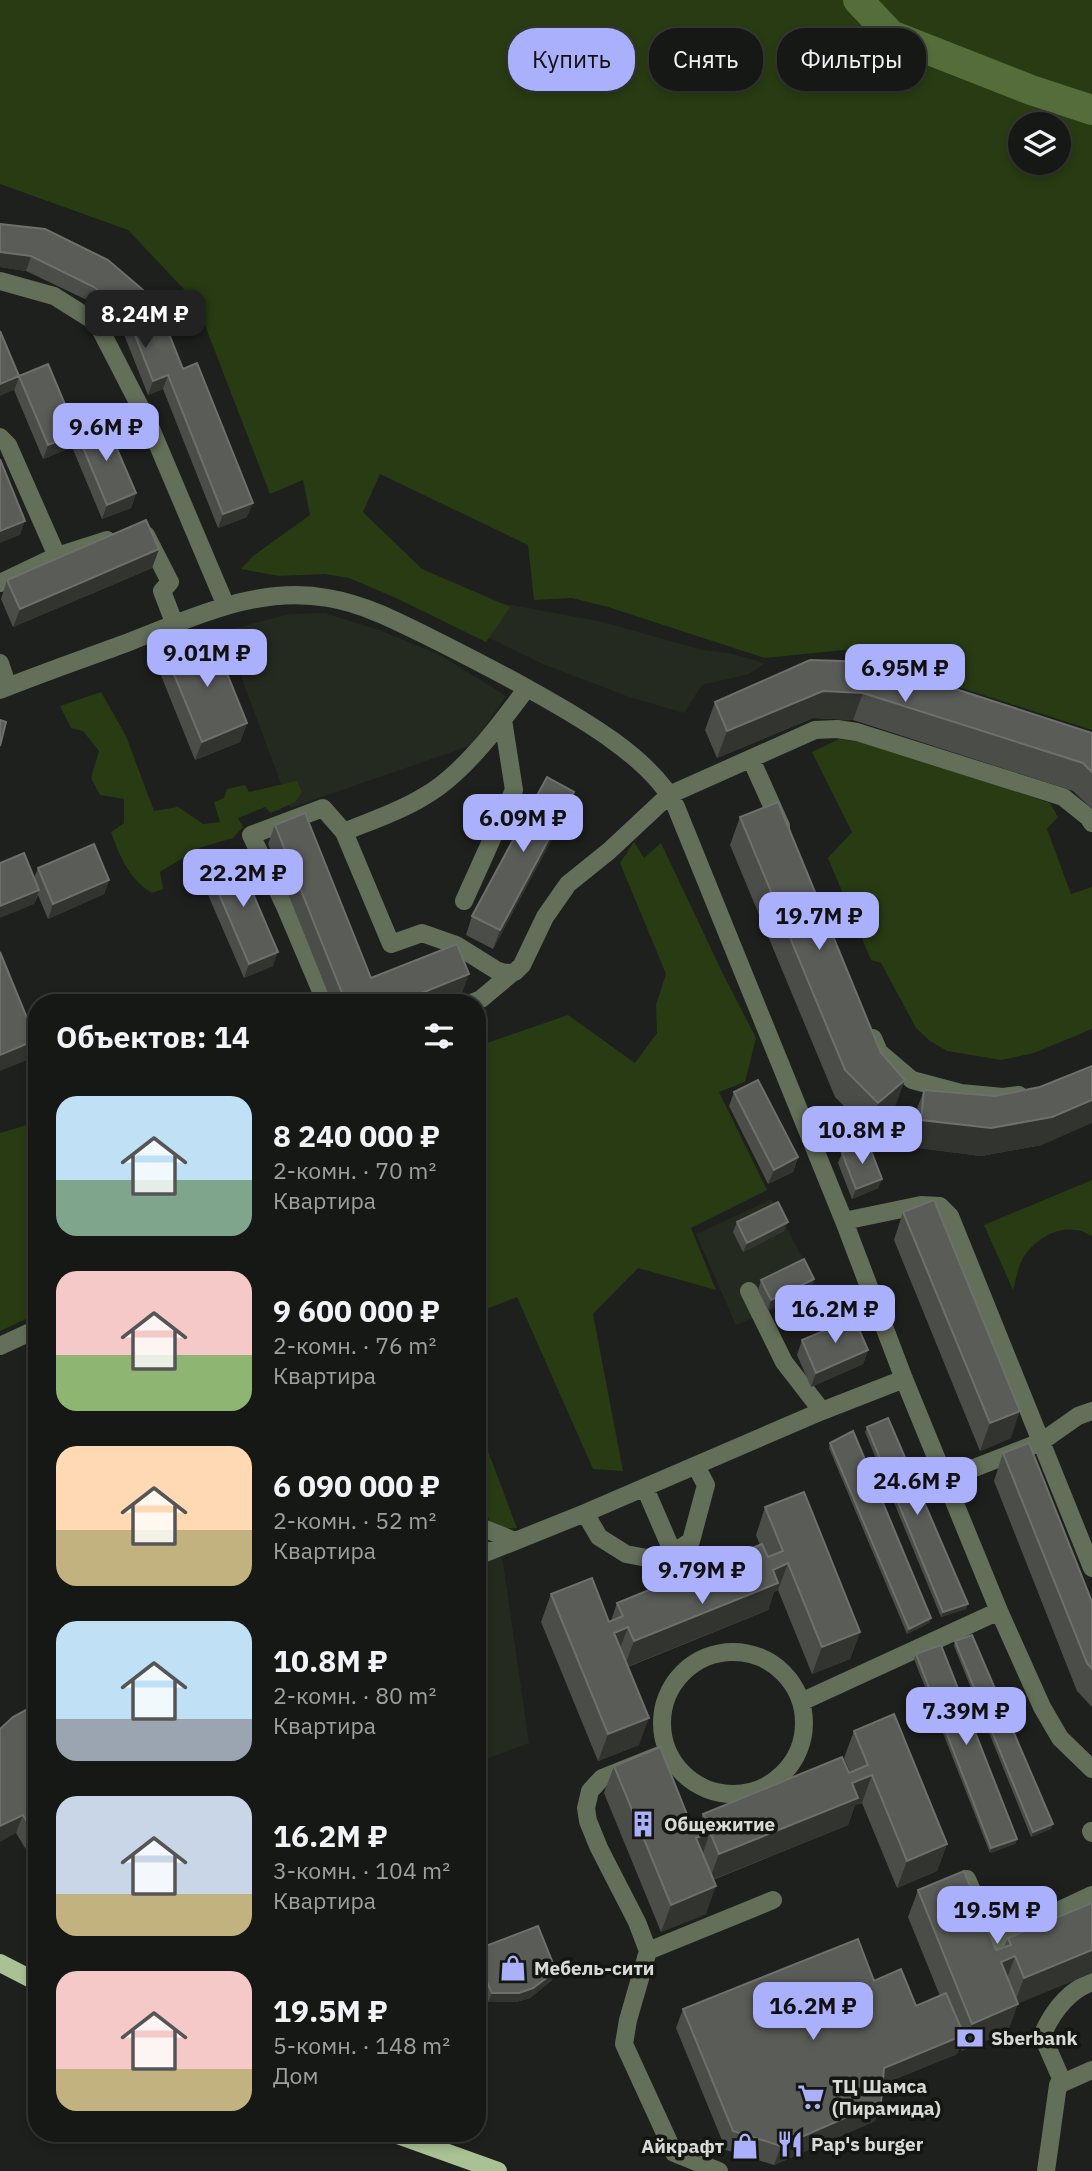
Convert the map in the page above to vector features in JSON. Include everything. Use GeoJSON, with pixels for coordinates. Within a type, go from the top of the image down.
{"type":"FeatureCollection","features":[{"type":"Feature","properties":{"kind":"main road"},"geometry":{"type":"LineString","coordinates":[[0,1964],[28,1978]]}},
{"type":"Feature","properties":{"kind":"main road"},"geometry":{"type":"LineString","coordinates":[[418,2142],[498,2171]]}},
{"type":"Feature","properties":{"kind":"street"},"geometry":{"type":"LineString","coordinates":[[0,282],[54,296],[97,323],[149,424],[226,606]]}},
{"type":"Feature","properties":{"kind":"street"},"geometry":{"type":"LineString","coordinates":[[0,436],[8,445],[57,556]]}},
{"type":"Feature","properties":{"kind":"street"},"geometry":{"type":"LineString","coordinates":[[0,583],[57,556],[143,528],[170,582],[162,591],[175,625]]}},
{"type":"Feature","properties":{"kind":"street"},"geometry":{"type":"LineString","coordinates":[[0,663],[4,688],[226,606],[261,598],[295,595],[325,597],[351,603],[400,622],[527,688],[615,743],[656,778],[669,795],[844,1222],[904,1379],[999,1611],[1048,1718],[1060,1738],[1092,1769]]}},
{"type":"Feature","properties":{"kind":"street"},"geometry":{"type":"LineString","coordinates":[[344,832],[421,799],[448,781],[503,720],[527,688]]}},
{"type":"Feature","properties":{"kind":"street"},"geometry":{"type":"LineString","coordinates":[[464,901],[514,790],[503,720]]}},
{"type":"Feature","properties":{"kind":"street"},"geometry":{"type":"LineString","coordinates":[[486,995],[522,965],[545,917],[568,884],[609,851],[669,795],[816,730],[858,732],[1063,797],[1092,822]]}},
{"type":"Feature","properties":{"kind":"street"},"geometry":{"type":"LineString","coordinates":[[751,759],[790,848]]}},
{"type":"Feature","properties":{"kind":"street"},"geometry":{"type":"LineString","coordinates":[[322,994],[251,835],[323,808],[344,832],[391,944],[422,933],[456,945],[496,970],[512,973]]}},
{"type":"Feature","properties":{"kind":"street"},"geometry":{"type":"LineString","coordinates":[[868,1026],[879,1052],[912,1080],[961,1093],[1003,1097],[1038,1092]]}},
{"type":"Feature","properties":{"kind":"street"},"geometry":{"type":"LineString","coordinates":[[844,1222],[922,1205],[940,1206],[950,1216],[1092,1568]]}},
{"type":"Feature","properties":{"kind":"street"},"geometry":{"type":"LineString","coordinates":[[749,1291],[784,1362],[822,1411]]}},
{"type":"Feature","properties":{"kind":"street"},"geometry":{"type":"LineString","coordinates":[[0,1346],[28,1333]]}},
{"type":"Feature","properties":{"kind":"street"},"geometry":{"type":"LineString","coordinates":[[486,1553],[904,1379]]}},
{"type":"Feature","properties":{"kind":"street"},"geometry":{"type":"LineString","coordinates":[[946,1479],[1041,1442],[1079,1416],[1092,1411]]}},
{"type":"Feature","properties":{"kind":"street"},"geometry":{"type":"LineString","coordinates":[[585,1513],[599,1537],[626,1554],[648,1558],[673,1553],[691,1541],[701,1511],[706,1485],[696,1466]]}},
{"type":"Feature","properties":{"kind":"street"},"geometry":{"type":"LineString","coordinates":[[645,1488],[673,1553]]}},
{"type":"Feature","properties":{"kind":"street"},"geometry":{"type":"LineString","coordinates":[[486,1529],[515,1541]]}},
{"type":"Feature","properties":{"kind":"street"},"geometry":{"type":"LineString","coordinates":[[801,1702],[999,1611]]}},
{"type":"Feature","properties":{"kind":"street"},"geometry":{"type":"LineString","coordinates":[[730,1651],[754,1655],[774,1665],[791,1681],[801,1702],[804,1726],[799,1749],[787,1770],[769,1785],[746,1793],[722,1794],[699,1786],[680,1772],[667,1752],[661,1730],[663,1706],[672,1685],[688,1668],[708,1656],[730,1651]]}},
{"type":"Feature","properties":{"kind":"street"},"geometry":{"type":"LineString","coordinates":[[667,1752],[602,1778],[592,1787],[586,1802],[588,1821],[648,1951],[628,2020],[624,2044],[674,2153],[719,2171]]}},
{"type":"Feature","properties":{"kind":"street"},"geometry":{"type":"LineString","coordinates":[[967,1879],[994,1941],[1092,1895]]}},
{"type":"Feature","properties":{"kind":"street"},"geometry":{"type":"LineString","coordinates":[[648,1951],[773,1900]]}},
{"type":"Feature","properties":{"kind":"street"},"geometry":{"type":"LineString","coordinates":[[1063,2083],[1041,2035],[1050,2017],[1066,1998],[1092,1982]]}},
{"type":"Feature","properties":{"kind":"street"},"geometry":{"type":"LineString","coordinates":[[1046,2171],[1058,2085],[1092,2070]]}},
{"type":"Feature","properties":{"kind":"shaded area"},"geometry":{"type":"Polygon","coordinates":[[[415,587],[603,622],[702,650],[729,653],[765,663],[749,674],[702,685],[684,713],[629,697],[543,664],[408,599],[415,587]]]}},
{"type":"Feature","properties":{"kind":"shaded area"},"geometry":{"type":"Polygon","coordinates":[[[325,613],[382,631],[442,656],[506,696],[472,745],[290,808],[224,631],[290,614],[325,613]]]}},
{"type":"Feature","properties":{"kind":"shaded area"},"geometry":{"type":"Polygon","coordinates":[[[772,1199],[819,1290],[736,1325],[696,1234],[772,1199]]]}},
{"type":"Feature","properties":{"kind":"shaded area"},"geometry":{"type":"Polygon","coordinates":[[[486,1519],[503,1562],[529,1743],[486,1759],[486,1519]]]}},
{"type":"Feature","properties":{"kind":"green space"},"geometry":{"type":"Polygon","coordinates":[[[0,0],[1092,0],[1092,730],[844,650],[765,658],[608,607],[572,598],[534,600],[528,545],[380,474],[363,512],[422,569],[510,607],[486,642],[349,578],[325,574],[279,576],[241,569],[253,556],[310,515],[303,480],[270,494],[196,302],[128,230],[0,184],[0,0]]]}},
{"type":"Feature","properties":{"kind":"green space"},"geometry":{"type":"Polygon","coordinates":[[[101,692],[126,736],[154,811],[178,807],[203,824],[220,822],[214,802],[224,798],[227,789],[245,785],[249,792],[297,781],[302,792],[295,802],[271,813],[265,807],[238,818],[243,827],[233,838],[199,848],[160,872],[163,889],[152,893],[131,874],[111,832],[124,823],[124,799],[100,795],[91,778],[99,751],[83,731],[71,728],[60,706],[101,692]]]}},
{"type":"Feature","properties":{"kind":"green space"},"geometry":{"type":"Polygon","coordinates":[[[839,739],[874,744],[1050,803],[1058,817],[1047,829],[1071,894],[1092,887],[1092,1029],[1034,1053],[1001,1060],[947,1051],[916,1028],[881,963],[871,960],[828,858],[852,832],[812,752],[839,739]]]}},
{"type":"Feature","properties":{"kind":"green space"},"geometry":{"type":"Polygon","coordinates":[[[634,842],[644,858],[661,843],[756,1038],[745,1082],[719,1092],[767,1190],[691,1228],[716,1290],[638,1268],[593,1314],[623,1471],[593,1469],[517,1297],[486,1309],[486,1043],[568,1015],[635,1063],[657,1033],[656,1005],[666,974],[620,863],[634,842]]]}},
{"type":"Feature","properties":{"kind":"green space"},"geometry":{"type":"Polygon","coordinates":[[[28,1125],[28,1318],[0,1331],[0,1133],[28,1125]]]}},
{"type":"Feature","properties":{"kind":"green space"},"geometry":{"type":"Polygon","coordinates":[[[1092,1180],[1092,1236],[1068,1229],[1044,1237],[1025,1255],[1013,1290],[984,1225],[1092,1180]]]}},
{"type":"Feature","properties":{"kind":"green space"},"geometry":{"type":"Polygon","coordinates":[[[486,1446],[517,1528],[493,1529],[486,1512],[486,1446]]]}},
{"type":"Feature","properties":{"kind":"building"},"geometry":{"type":"Polygon","coordinates":[[[0,224],[45,229],[108,260],[156,301],[183,369],[197,363],[253,503],[223,514],[168,375],[153,381],[126,312],[94,287],[31,256],[0,252],[0,224]]]}},
{"type":"Feature","properties":{"kind":"building"},"geometry":{"type":"Polygon","coordinates":[[[0,331],[19,376],[0,384],[0,331]]]}},
{"type":"Feature","properties":{"kind":"building"},"geometry":{"type":"Polygon","coordinates":[[[48,364],[77,433],[48,445],[19,376],[48,364]]]}},
{"type":"Feature","properties":{"kind":"building"},"geometry":{"type":"Polygon","coordinates":[[[105,421],[136,493],[107,505],[77,433],[105,421]]]}},
{"type":"Feature","properties":{"kind":"building"},"geometry":{"type":"Polygon","coordinates":[[[0,459],[25,521],[0,531],[0,459]]]}},
{"type":"Feature","properties":{"kind":"building"},"geometry":{"type":"Polygon","coordinates":[[[146,520],[159,549],[20,609],[7,580],[146,520]]]}},
{"type":"Feature","properties":{"kind":"building"},"geometry":{"type":"Polygon","coordinates":[[[212,636],[247,723],[202,742],[166,655],[212,636]]]}},
{"type":"Feature","properties":{"kind":"building"},"geometry":{"type":"Polygon","coordinates":[[[810,660],[872,662],[1092,733],[1092,772],[1083,763],[863,693],[823,691],[727,731],[715,702],[810,660]]]}},
{"type":"Feature","properties":{"kind":"building"},"geometry":{"type":"Polygon","coordinates":[[[0,720],[6,722],[0,746],[0,720]]]}},
{"type":"Feature","properties":{"kind":"building"},"geometry":{"type":"Polygon","coordinates":[[[547,777],[574,792],[500,930],[472,916],[547,777]]]}},
{"type":"Feature","properties":{"kind":"building"},"geometry":{"type":"Polygon","coordinates":[[[778,802],[881,1053],[905,1080],[878,1103],[845,1070],[740,817],[778,802]]]}},
{"type":"Feature","properties":{"kind":"building"},"geometry":{"type":"Polygon","coordinates":[[[305,813],[371,978],[457,944],[469,974],[419,994],[342,994],[275,825],[305,813]]]}},
{"type":"Feature","properties":{"kind":"building"},"geometry":{"type":"Polygon","coordinates":[[[94,844],[109,880],[53,904],[38,868],[94,844]]]}},
{"type":"Feature","properties":{"kind":"building"},"geometry":{"type":"Polygon","coordinates":[[[24,853],[39,890],[0,906],[0,863],[24,853]]]}},
{"type":"Feature","properties":{"kind":"building"},"geometry":{"type":"Polygon","coordinates":[[[236,854],[278,952],[249,964],[207,866],[236,854]]]}},
{"type":"Feature","properties":{"kind":"building"},"geometry":{"type":"Polygon","coordinates":[[[0,952],[28,1020],[28,1043],[0,1055],[0,952]]]}},
{"type":"Feature","properties":{"kind":"building"},"geometry":{"type":"Polygon","coordinates":[[[1092,1066],[1092,1100],[1052,1117],[991,1128],[921,1120],[924,1090],[995,1096],[1040,1087],[1092,1066]]]}},
{"type":"Feature","properties":{"kind":"building"},"geometry":{"type":"Polygon","coordinates":[[[758,1080],[798,1157],[774,1170],[734,1092],[758,1080]]]}},
{"type":"Feature","properties":{"kind":"building"},"geometry":{"type":"Polygon","coordinates":[[[868,1143],[882,1179],[856,1189],[842,1153],[868,1143]]]}},
{"type":"Feature","properties":{"kind":"building"},"geometry":{"type":"Polygon","coordinates":[[[934,1200],[1020,1411],[990,1423],[903,1212],[934,1200]]]}},
{"type":"Feature","properties":{"kind":"building"},"geometry":{"type":"Polygon","coordinates":[[[778,1202],[788,1222],[747,1243],[737,1222],[778,1202]]]}},
{"type":"Feature","properties":{"kind":"building"},"geometry":{"type":"Polygon","coordinates":[[[804,1259],[814,1279],[771,1300],[761,1280],[804,1259]]]}},
{"type":"Feature","properties":{"kind":"building"},"geometry":{"type":"Polygon","coordinates":[[[854,1318],[868,1350],[816,1373],[802,1340],[854,1318]]]}},
{"type":"Feature","properties":{"kind":"building"},"geometry":{"type":"Polygon","coordinates":[[[888,1418],[968,1604],[943,1612],[867,1427],[888,1418]]]}},
{"type":"Feature","properties":{"kind":"building"},"geometry":{"type":"Polygon","coordinates":[[[853,1431],[931,1618],[909,1629],[830,1443],[853,1431]]]}},
{"type":"Feature","properties":{"kind":"building"},"geometry":{"type":"Polygon","coordinates":[[[1029,1443],[1092,1602],[1092,1669],[1087,1663],[1003,1453],[1029,1443]]]}},
{"type":"Feature","properties":{"kind":"building"},"geometry":{"type":"Polygon","coordinates":[[[804,1492],[860,1632],[822,1647],[788,1563],[773,1570],[778,1583],[634,1641],[628,1627],[614,1633],[649,1718],[608,1734],[551,1594],[592,1578],[609,1622],[623,1616],[617,1603],[762,1544],[768,1557],[783,1551],[765,1507],[804,1492]]]}},
{"type":"Feature","properties":{"kind":"building"},"geometry":{"type":"Polygon","coordinates":[[[972,1635],[1053,1824],[1033,1832],[955,1641],[972,1635]]]}},
{"type":"Feature","properties":{"kind":"building"},"geometry":{"type":"Polygon","coordinates":[[[941,1645],[1017,1839],[991,1848],[916,1654],[941,1645]]]}},
{"type":"Feature","properties":{"kind":"building"},"geometry":{"type":"Polygon","coordinates":[[[28,1709],[28,1823],[23,1815],[0,1826],[0,1729],[13,1717],[28,1709]]]}},
{"type":"Feature","properties":{"kind":"building"},"geometry":{"type":"Polygon","coordinates":[[[894,1714],[947,1844],[907,1861],[872,1775],[852,1783],[858,1798],[719,1854],[710,1832],[696,1838],[716,1886],[671,1905],[614,1766],[660,1747],[692,1827],[706,1821],[703,1814],[842,1757],[849,1773],[868,1765],[854,1731],[894,1714]]]}},
{"type":"Feature","properties":{"kind":"building"},"geometry":{"type":"Polygon","coordinates":[[[964,1871],[996,1950],[1011,1945],[1008,1938],[1092,1903],[1092,1950],[1024,1978],[1015,1956],[1001,1962],[1018,2004],[972,2024],[918,1890],[964,1871]]]}},
{"type":"Feature","properties":{"kind":"building","name":"Мебель-сити"},"geometry":{"type":"Polygon","coordinates":[[[538,1926],[556,1971],[533,1988],[519,1993],[492,1993],[486,1980],[486,1946],[538,1926]]]}},
{"type":"Feature","properties":{"kind":"building"},"geometry":{"type":"Polygon","coordinates":[[[858,1939],[874,1981],[901,1969],[916,2006],[946,1993],[964,2035],[884,2068],[881,2102],[781,2146],[733,2131],[683,2009],[858,1939]]]}},
{"type":"Feature","properties":{"kind":"waterway"},"geometry":{"type":"LineString","coordinates":[[858,0],[891,35],[1031,90],[1092,110]]}},
{"type":"Feature","properties":{"kind":"place","name":"Общежитие"},"geometry":{"type":"Point","coordinates":[643,1824]}},
{"type":"Feature","properties":{"kind":"place","name":"Мебель-сити"},"geometry":{"type":"Point","coordinates":[513,1968]}},
{"type":"Feature","properties":{"kind":"place","name":"Sberbank"},"geometry":{"type":"Point","coordinates":[970,2038]}},
{"type":"Feature","properties":{"kind":"place","name":"ТЦ Шамса (Пирамида)"},"geometry":{"type":"Point","coordinates":[811,2097]}},
{"type":"Feature","properties":{"kind":"place","name":"Pap's burger"},"geometry":{"type":"Point","coordinates":[790,2144]}},
{"type":"Feature","properties":{"kind":"place","name":"Айкрафт"},"geometry":{"type":"Point","coordinates":[745,2146]}}]}
